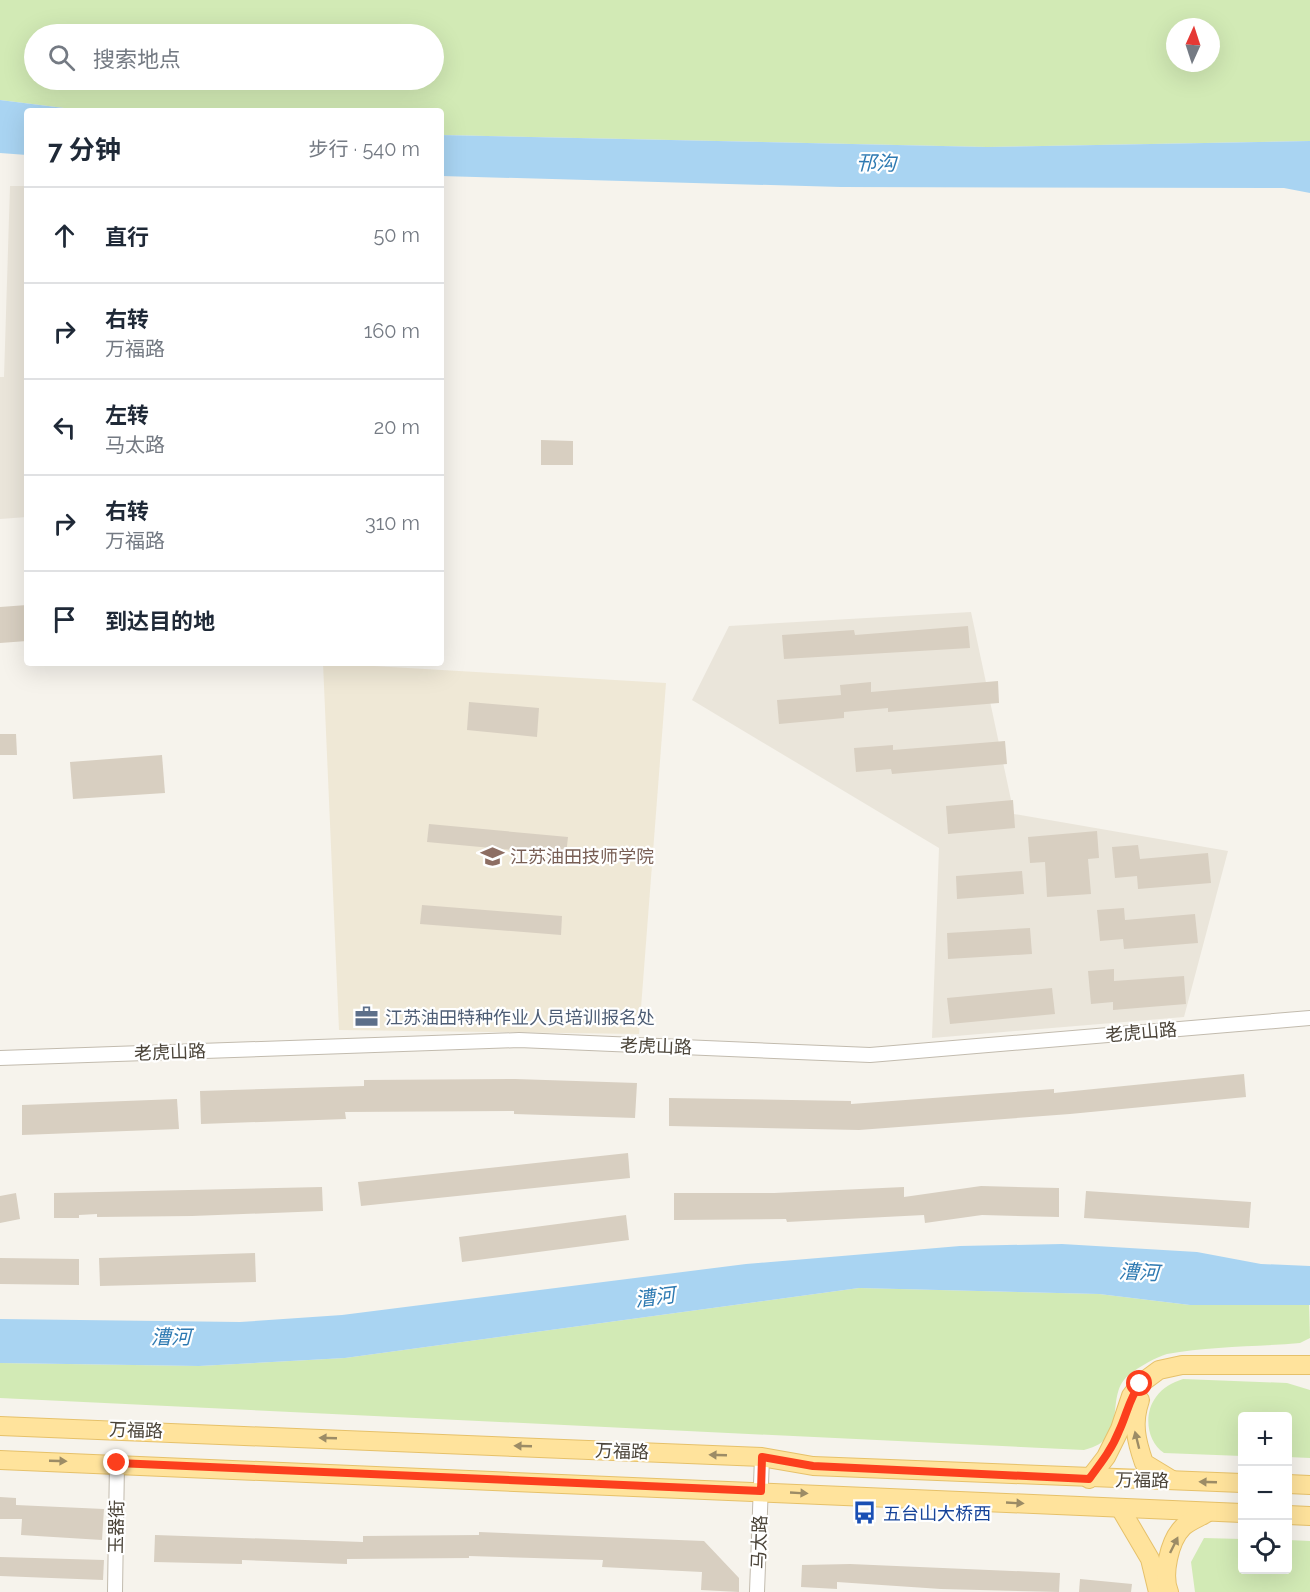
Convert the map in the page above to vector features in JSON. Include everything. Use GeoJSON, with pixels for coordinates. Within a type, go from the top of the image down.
{"type":"FeatureCollection","features":[{"type":"Feature","properties":{"kind":"main road"},"geometry":{"type":"LineString","coordinates":[[1089,1479],[1106,1457],[1120,1429],[1131,1396],[1140,1384],[1159,1370],[1182,1365],[1309,1368]]}},
{"type":"Feature","properties":{"kind":"main road"},"geometry":{"type":"LineString","coordinates":[[1174,1480],[1144,1463],[1135,1436],[1135,1417],[1140,1401],[1148,1388],[1164,1378],[1183,1373],[1309,1368]]}},
{"type":"Feature","properties":{"kind":"main road","name":"万福路"},"geometry":{"type":"LineString","coordinates":[[0,1426],[762,1457],[813,1466],[1089,1479],[1238,1483]]}},
{"type":"Feature","properties":{"kind":"main road","name":"万福路"},"geometry":{"type":"LineString","coordinates":[[0,1460],[117,1463],[1238,1513]]}},
{"type":"Feature","properties":{"kind":"main road"},"geometry":{"type":"LineString","coordinates":[[1292,1484],[1310,1485]]}},
{"type":"Feature","properties":{"kind":"main road"},"geometry":{"type":"LineString","coordinates":[[1120,1508],[1150,1559],[1158,1592]]}},
{"type":"Feature","properties":{"kind":"main road"},"geometry":{"type":"LineString","coordinates":[[1169,1592],[1165,1583],[1170,1554],[1178,1536],[1183,1528],[1208,1512]]}},
{"type":"Feature","properties":{"kind":"main road"},"geometry":{"type":"LineString","coordinates":[[1292,1515],[1310,1516]]}},
{"type":"Feature","properties":{"kind":"street","name":"老虎山路"},"geometry":{"type":"LineString","coordinates":[[0,1058],[519,1040],[870,1055],[1310,1018]]}},
{"type":"Feature","properties":{"kind":"street","name":"马太路"},"geometry":{"type":"LineString","coordinates":[[757,1592],[762,1457]]}},
{"type":"Feature","properties":{"kind":"street","name":"玉器街"},"geometry":{"type":"LineString","coordinates":[[115,1592],[117,1463]]}},
{"type":"Feature","properties":{"kind":"shaded area"},"geometry":{"type":"Polygon","coordinates":[[[10,186],[24,186],[24,517],[0,519],[0,377],[4,377],[10,186]]]}},
{"type":"Feature","properties":{"kind":"shaded area"},"geometry":{"type":"Polygon","coordinates":[[[971,612],[1014,814],[1228,851],[1184,1017],[932,1038],[939,848],[692,700],[729,626],[971,612]]]}},
{"type":"Feature","properties":{"kind":"shaded area","name":"江苏油田技师学院"},"geometry":{"type":"Polygon","coordinates":[[[323,666],[374,666],[666,683],[639,1034],[339,1030],[323,666]]]}},
{"type":"Feature","properties":{"kind":"green space"},"geometry":{"type":"Polygon","coordinates":[[[0,0],[1310,0],[1310,141],[987,147],[444,135],[444,108],[64,108],[0,100],[0,0]]]}},
{"type":"Feature","properties":{"kind":"green space"},"geometry":{"type":"Polygon","coordinates":[[[859,1288],[1099,1294],[1190,1305],[1309,1305],[1310,1338],[1300,1343],[1183,1351],[1153,1360],[1130,1374],[1122,1383],[1108,1436],[1099,1444],[1084,1450],[0,1398],[0,1363],[199,1366],[345,1358],[859,1288]]]}},
{"type":"Feature","properties":{"kind":"green space"},"geometry":{"type":"Polygon","coordinates":[[[1183,1379],[1287,1383],[1310,1390],[1310,1458],[1292,1457],[1292,1412],[1238,1412],[1238,1456],[1164,1453],[1154,1442],[1148,1419],[1156,1397],[1171,1384],[1183,1379]]]}},
{"type":"Feature","properties":{"kind":"green space"},"geometry":{"type":"Polygon","coordinates":[[[1204,1538],[1238,1539],[1238,1574],[1292,1574],[1292,1540],[1310,1541],[1310,1592],[1195,1592],[1191,1562],[1204,1538]]]}},
{"type":"Feature","properties":{"kind":"water"},"geometry":{"type":"Polygon","coordinates":[[[0,100],[64,108],[24,108],[24,155],[0,153],[0,100]]]}},
{"type":"Feature","properties":{"kind":"water","name":"邗沟"},"geometry":{"type":"Polygon","coordinates":[[[444,135],[987,147],[1310,141],[1310,193],[1284,188],[841,187],[444,176],[444,135]]]}},
{"type":"Feature","properties":{"kind":"water","name":"漕河"},"geometry":{"type":"Polygon","coordinates":[[[1062,1244],[1197,1252],[1261,1264],[1310,1266],[1310,1305],[1190,1305],[1099,1294],[859,1288],[345,1358],[199,1366],[0,1363],[0,1319],[240,1322],[342,1315],[746,1264],[960,1246],[1062,1244]]]}},
{"type":"Feature","properties":{"kind":"building"},"geometry":{"type":"Polygon","coordinates":[[[541,440],[573,441],[573,465],[541,465],[541,440]]]}},
{"type":"Feature","properties":{"kind":"building"},"geometry":{"type":"Polygon","coordinates":[[[24,605],[24,641],[0,643],[0,607],[24,605]]]}},
{"type":"Feature","properties":{"kind":"building"},"geometry":{"type":"Polygon","coordinates":[[[968,626],[970,648],[784,659],[782,635],[854,630],[855,635],[968,626]]]}},
{"type":"Feature","properties":{"kind":"building"},"geometry":{"type":"Polygon","coordinates":[[[998,681],[999,703],[888,712],[888,708],[844,712],[844,718],[779,724],[777,700],[841,695],[840,685],[871,682],[871,692],[998,681]]]}},
{"type":"Feature","properties":{"kind":"building"},"geometry":{"type":"Polygon","coordinates":[[[469,702],[539,708],[537,737],[467,730],[469,702]]]}},
{"type":"Feature","properties":{"kind":"building"},"geometry":{"type":"Polygon","coordinates":[[[0,734],[16,734],[17,755],[0,755],[0,734]]]}},
{"type":"Feature","properties":{"kind":"building"},"geometry":{"type":"Polygon","coordinates":[[[1005,741],[1007,764],[892,774],[891,769],[856,772],[854,748],[893,745],[893,750],[1005,741]]]}},
{"type":"Feature","properties":{"kind":"building"},"geometry":{"type":"Polygon","coordinates":[[[162,755],[165,793],[73,799],[70,762],[162,755]]]}},
{"type":"Feature","properties":{"kind":"building"},"geometry":{"type":"Polygon","coordinates":[[[1013,800],[1015,828],[948,834],[946,806],[1013,800]]]}},
{"type":"Feature","properties":{"kind":"building"},"geometry":{"type":"Polygon","coordinates":[[[429,824],[568,837],[566,855],[427,842],[429,824]]]}},
{"type":"Feature","properties":{"kind":"building"},"geometry":{"type":"Polygon","coordinates":[[[1097,831],[1099,858],[1088,859],[1091,894],[1047,897],[1045,862],[1030,863],[1028,837],[1097,831]]]}},
{"type":"Feature","properties":{"kind":"building"},"geometry":{"type":"Polygon","coordinates":[[[1138,845],[1140,859],[1208,853],[1211,883],[1138,889],[1137,876],[1115,878],[1112,847],[1138,845]]]}},
{"type":"Feature","properties":{"kind":"building"},"geometry":{"type":"Polygon","coordinates":[[[1022,871],[1024,894],[957,899],[956,876],[1022,871]]]}},
{"type":"Feature","properties":{"kind":"building"},"geometry":{"type":"Polygon","coordinates":[[[422,905],[562,916],[561,935],[420,924],[422,905]]]}},
{"type":"Feature","properties":{"kind":"building"},"geometry":{"type":"Polygon","coordinates":[[[1124,908],[1125,920],[1195,914],[1198,943],[1124,949],[1123,939],[1100,941],[1097,910],[1124,908]]]}},
{"type":"Feature","properties":{"kind":"building"},"geometry":{"type":"Polygon","coordinates":[[[1030,928],[1032,954],[948,959],[947,933],[1030,928]]]}},
{"type":"Feature","properties":{"kind":"building"},"geometry":{"type":"Polygon","coordinates":[[[1114,969],[1114,981],[1184,976],[1186,1004],[1113,1010],[1113,1002],[1091,1004],[1088,971],[1114,969]]]}},
{"type":"Feature","properties":{"kind":"building"},"geometry":{"type":"Polygon","coordinates":[[[1052,988],[1055,1014],[950,1024],[947,998],[1052,988]]]}},
{"type":"Feature","properties":{"kind":"building"},"geometry":{"type":"Polygon","coordinates":[[[1244,1074],[1246,1097],[1070,1114],[859,1130],[669,1126],[669,1098],[851,1101],[851,1104],[1054,1089],[1054,1093],[1244,1074]]]}},
{"type":"Feature","properties":{"kind":"building"},"geometry":{"type":"Polygon","coordinates":[[[515,1079],[637,1083],[635,1118],[514,1114],[514,1111],[345,1112],[346,1119],[201,1124],[200,1091],[364,1086],[364,1080],[515,1079]]]}},
{"type":"Feature","properties":{"kind":"building"},"geometry":{"type":"Polygon","coordinates":[[[177,1099],[179,1129],[22,1135],[22,1105],[177,1099]]]}},
{"type":"Feature","properties":{"kind":"building"},"geometry":{"type":"Polygon","coordinates":[[[628,1153],[630,1178],[361,1206],[358,1182],[628,1153]]]}},
{"type":"Feature","properties":{"kind":"building"},"geometry":{"type":"Polygon","coordinates":[[[981,1186],[1059,1188],[1059,1217],[982,1215],[925,1223],[924,1215],[787,1222],[786,1219],[674,1220],[674,1193],[774,1193],[904,1187],[904,1197],[981,1186]]]}},
{"type":"Feature","properties":{"kind":"building"},"geometry":{"type":"Polygon","coordinates":[[[322,1187],[323,1211],[192,1216],[97,1217],[97,1214],[79,1215],[79,1218],[54,1218],[54,1193],[322,1187]]]}},
{"type":"Feature","properties":{"kind":"building"},"geometry":{"type":"Polygon","coordinates":[[[1086,1191],[1251,1202],[1249,1228],[1084,1218],[1086,1191]]]}},
{"type":"Feature","properties":{"kind":"building"},"geometry":{"type":"Polygon","coordinates":[[[16,1193],[20,1219],[0,1223],[0,1196],[16,1193]]]}},
{"type":"Feature","properties":{"kind":"building"},"geometry":{"type":"Polygon","coordinates":[[[626,1215],[629,1240],[462,1262],[459,1237],[626,1215]]]}},
{"type":"Feature","properties":{"kind":"building"},"geometry":{"type":"Polygon","coordinates":[[[255,1253],[256,1282],[100,1286],[99,1258],[255,1253]]]}},
{"type":"Feature","properties":{"kind":"building"},"geometry":{"type":"Polygon","coordinates":[[[0,1258],[79,1259],[79,1285],[0,1284],[0,1258]]]}},
{"type":"Feature","properties":{"kind":"building"},"geometry":{"type":"Polygon","coordinates":[[[0,1497],[16,1498],[16,1505],[104,1509],[102,1540],[21,1535],[22,1519],[0,1519],[0,1497]]]}},
{"type":"Feature","properties":{"kind":"building"},"geometry":{"type":"Polygon","coordinates":[[[479,1532],[704,1541],[739,1578],[739,1592],[701,1590],[702,1572],[602,1567],[603,1560],[469,1556],[469,1558],[347,1559],[347,1564],[242,1560],[242,1564],[154,1562],[155,1535],[363,1542],[363,1536],[479,1535],[479,1532]]]}},
{"type":"Feature","properties":{"kind":"building"},"geometry":{"type":"Polygon","coordinates":[[[0,1557],[104,1560],[103,1580],[0,1576],[0,1557]]]}},
{"type":"Feature","properties":{"kind":"building"},"geometry":{"type":"Polygon","coordinates":[[[850,1564],[1060,1573],[1059,1592],[941,1589],[837,1582],[837,1589],[801,1587],[802,1565],[850,1564]]]}},
{"type":"Feature","properties":{"kind":"building"},"geometry":{"type":"Polygon","coordinates":[[[1080,1579],[1132,1584],[1131,1592],[1079,1592],[1080,1579]]]}},
{"type":"Feature","properties":{"kind":"place","name":"江苏油田技师学院"},"geometry":{"type":"Point","coordinates":[492,856]}},
{"type":"Feature","properties":{"kind":"place","name":"江苏油田特种作业人员培训报名处"},"geometry":{"type":"Point","coordinates":[367,1017]}},
{"type":"Feature","properties":{"kind":"place","name":"五台山大桥西"},"geometry":{"type":"Point","coordinates":[865,1513]}},
{"type":"Feature","properties":{"kind":"route"},"geometry":{"type":"LineString","coordinates":[[117,1463],[761,1491],[762,1457],[813,1466],[1089,1479],[1106,1457],[1120,1429],[1131,1396],[1140,1384]]}}]}
